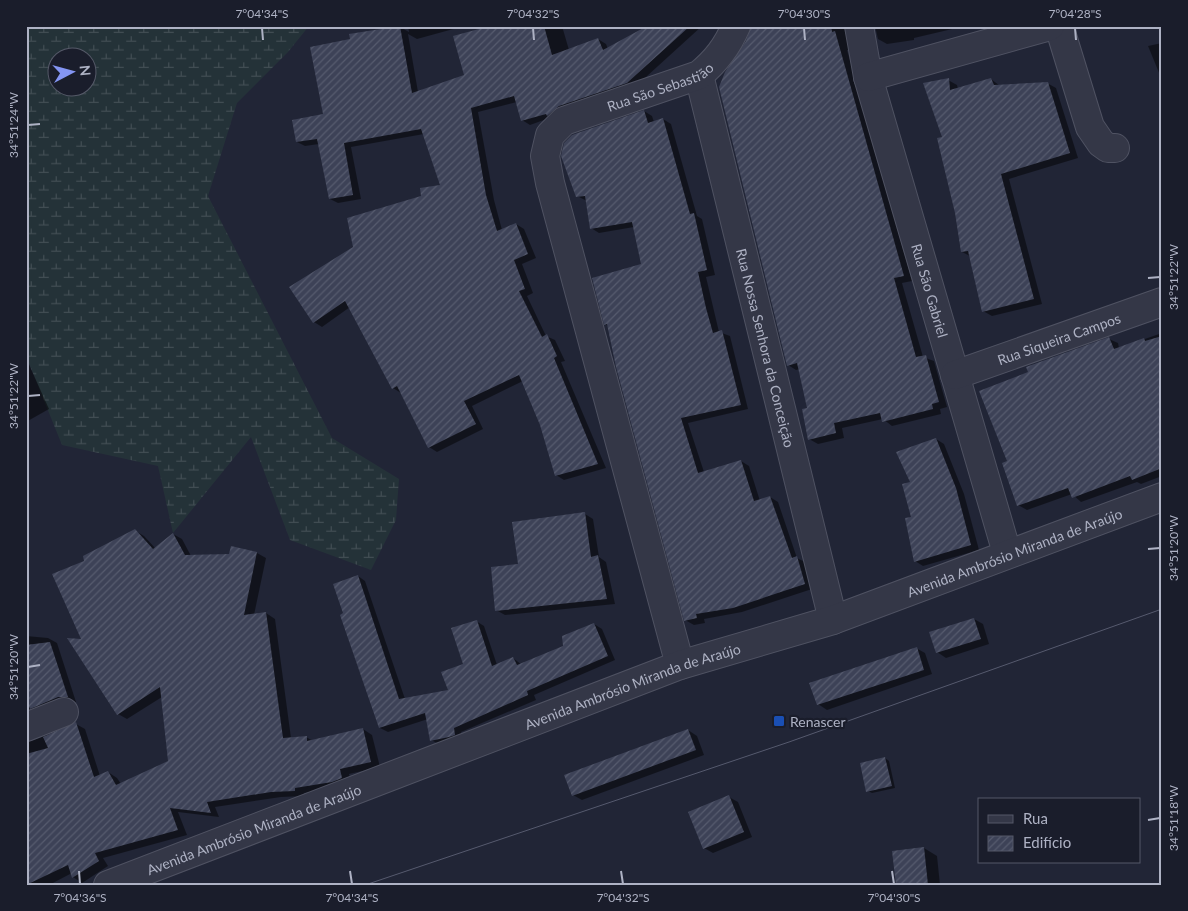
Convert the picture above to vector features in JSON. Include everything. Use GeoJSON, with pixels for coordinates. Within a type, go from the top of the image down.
{"type":"FeatureCollection","features":[{"type":"Feature","properties":{"kind":"street","name":"Rua São Sebastião"},"geometry":{"type":"LineString","coordinates":[[680,664],[550,183],[545,156],[550,135],[564,121],[699,75],[715,62],[729,43],[736,26]]}},
{"type":"Feature","properties":{"kind":"street","name":"Rua São Gabriel"},"geometry":{"type":"LineString","coordinates":[[860,26],[868,78],[1007,553]]}},
{"type":"Feature","properties":{"kind":"street"},"geometry":{"type":"LineString","coordinates":[[868,78],[1050,26]]}},
{"type":"Feature","properties":{"kind":"street"},"geometry":{"type":"LineString","coordinates":[[1059,26],[1090,127],[1101,143],[1108,148],[1115,148]]}},
{"type":"Feature","properties":{"kind":"street","name":"Rua Nossa Senhora da Conceição"},"geometry":{"type":"LineString","coordinates":[[699,75],[833,620]]}},
{"type":"Feature","properties":{"kind":"street","name":"Rua Siqueira Campos"},"geometry":{"type":"LineString","coordinates":[[955,375],[1162,302]]}},
{"type":"Feature","properties":{"kind":"street","name":"Avenida Ambrósio Miranda de Araújo"},"geometry":{"type":"LineString","coordinates":[[108,885],[680,664],[833,620],[1007,553],[1162,497]]}},
{"type":"Feature","properties":{"kind":"street"},"geometry":{"type":"LineString","coordinates":[[26,727],[64,712]]}},
{"type":"Feature","properties":{"kind":"green space"},"geometry":{"type":"Polygon","coordinates":[[[26,26],[309,26],[288,52],[237,103],[208,196],[332,438],[399,479],[396,520],[371,570],[290,540],[251,437],[173,533],[158,466],[62,445],[26,356],[26,26]]]}},
{"type":"Feature","properties":{"kind":"building"},"geometry":{"type":"Polygon","coordinates":[[[400,26],[412,93],[464,75],[453,36],[490,26],[544,26],[552,55],[598,38],[603,50],[647,26],[690,26],[627,83],[559,106],[547,116],[546,114],[521,121],[514,96],[471,108],[486,195],[497,231],[516,223],[528,254],[514,260],[525,289],[519,291],[542,337],[547,334],[557,356],[554,358],[598,464],[555,476],[540,425],[519,375],[464,401],[476,424],[428,448],[397,386],[392,389],[345,301],[313,323],[289,287],[353,247],[347,218],[421,196],[420,188],[440,185],[421,129],[344,143],[353,195],[329,199],[317,139],[296,142],[292,120],[323,114],[310,47],[350,39],[349,34],[400,26]]]}},
{"type":"Feature","properties":{"kind":"building"},"geometry":{"type":"Polygon","coordinates":[[[751,26],[831,26],[832,32],[835,31],[904,276],[894,278],[916,357],[926,355],[939,402],[932,404],[933,409],[882,422],[880,413],[834,423],[836,433],[808,440],[802,409],[807,408],[797,363],[787,366],[719,87],[725,72],[746,41],[751,26]]]}},
{"type":"Feature","properties":{"kind":"building"},"geometry":{"type":"Polygon","coordinates":[[[949,78],[950,90],[991,78],[994,85],[1048,82],[1070,153],[1001,174],[1034,299],[982,312],[968,251],[961,252],[955,213],[937,138],[942,137],[923,83],[949,78]]]}},
{"type":"Feature","properties":{"kind":"building"},"geometry":{"type":"Polygon","coordinates":[[[644,110],[648,123],[663,118],[690,214],[694,213],[707,270],[698,272],[706,308],[713,333],[722,330],[741,405],[681,418],[698,473],[741,460],[754,501],[770,496],[792,558],[797,556],[805,584],[733,608],[696,614],[697,618],[684,621],[616,367],[607,324],[604,325],[592,278],[641,264],[632,222],[590,229],[585,196],[576,197],[561,156],[564,143],[572,135],[644,110]]]}},
{"type":"Feature","properties":{"kind":"building"},"geometry":{"type":"Polygon","coordinates":[[[1162,336],[1162,468],[1132,480],[1130,476],[1072,498],[1068,488],[1017,506],[1002,463],[1007,461],[979,391],[1028,372],[1026,367],[1109,337],[1114,349],[1144,338],[1145,341],[1162,336]]]}},
{"type":"Feature","properties":{"kind":"building"},"geometry":{"type":"Polygon","coordinates":[[[936,438],[956,488],[971,545],[914,562],[905,518],[911,517],[902,484],[910,482],[896,452],[936,438]]]}},
{"type":"Feature","properties":{"kind":"building"},"geometry":{"type":"Polygon","coordinates":[[[585,512],[591,557],[598,555],[607,599],[495,611],[491,567],[518,564],[512,522],[585,512]]]}},
{"type":"Feature","properties":{"kind":"building"},"geometry":{"type":"Polygon","coordinates":[[[135,529],[153,549],[173,533],[185,555],[229,554],[231,546],[257,552],[244,615],[266,612],[283,738],[307,736],[307,741],[363,728],[371,762],[340,769],[342,778],[332,782],[295,788],[295,791],[271,792],[207,802],[211,813],[170,808],[178,830],[95,853],[99,861],[72,878],[68,865],[26,885],[26,754],[48,748],[43,737],[76,722],[94,777],[108,771],[116,785],[168,761],[160,687],[117,715],[67,638],[81,639],[52,574],[84,561],[83,556],[135,529]]]}},
{"type":"Feature","properties":{"kind":"building"},"geometry":{"type":"Polygon","coordinates":[[[358,575],[399,699],[448,690],[441,672],[463,664],[451,628],[477,620],[492,666],[513,657],[517,665],[563,646],[562,636],[594,623],[608,656],[527,691],[528,695],[454,728],[455,735],[449,737],[430,741],[425,713],[379,728],[340,615],[343,613],[333,584],[358,575]]]}},
{"type":"Feature","properties":{"kind":"building"},"geometry":{"type":"Polygon","coordinates":[[[974,618],[981,639],[936,653],[929,632],[974,618]]]}},
{"type":"Feature","properties":{"kind":"building"},"geometry":{"type":"Polygon","coordinates":[[[50,642],[68,697],[58,697],[30,709],[26,700],[26,645],[50,642]]]}},
{"type":"Feature","properties":{"kind":"building"},"geometry":{"type":"Polygon","coordinates":[[[917,647],[924,670],[817,705],[809,683],[917,647]]]}},
{"type":"Feature","properties":{"kind":"building"},"geometry":{"type":"Polygon","coordinates":[[[688,729],[696,750],[572,796],[564,775],[688,729]]]}},
{"type":"Feature","properties":{"kind":"building"},"geometry":{"type":"Polygon","coordinates":[[[885,757],[892,786],[866,792],[860,763],[885,757]]]}},
{"type":"Feature","properties":{"kind":"building"},"geometry":{"type":"Polygon","coordinates":[[[729,795],[744,832],[703,849],[688,812],[729,795]]]}},
{"type":"Feature","properties":{"kind":"building"},"geometry":{"type":"Polygon","coordinates":[[[924,847],[928,885],[896,885],[892,851],[924,847]]]}},
{"type":"Feature","properties":{"kind":"tram line"},"geometry":{"type":"LineString","coordinates":[[365,885],[789,742],[1162,609]]}},
{"type":"Feature","properties":{"kind":"place","name":"Renascer"},"geometry":{"type":"Point","coordinates":[779,721]}}]}
